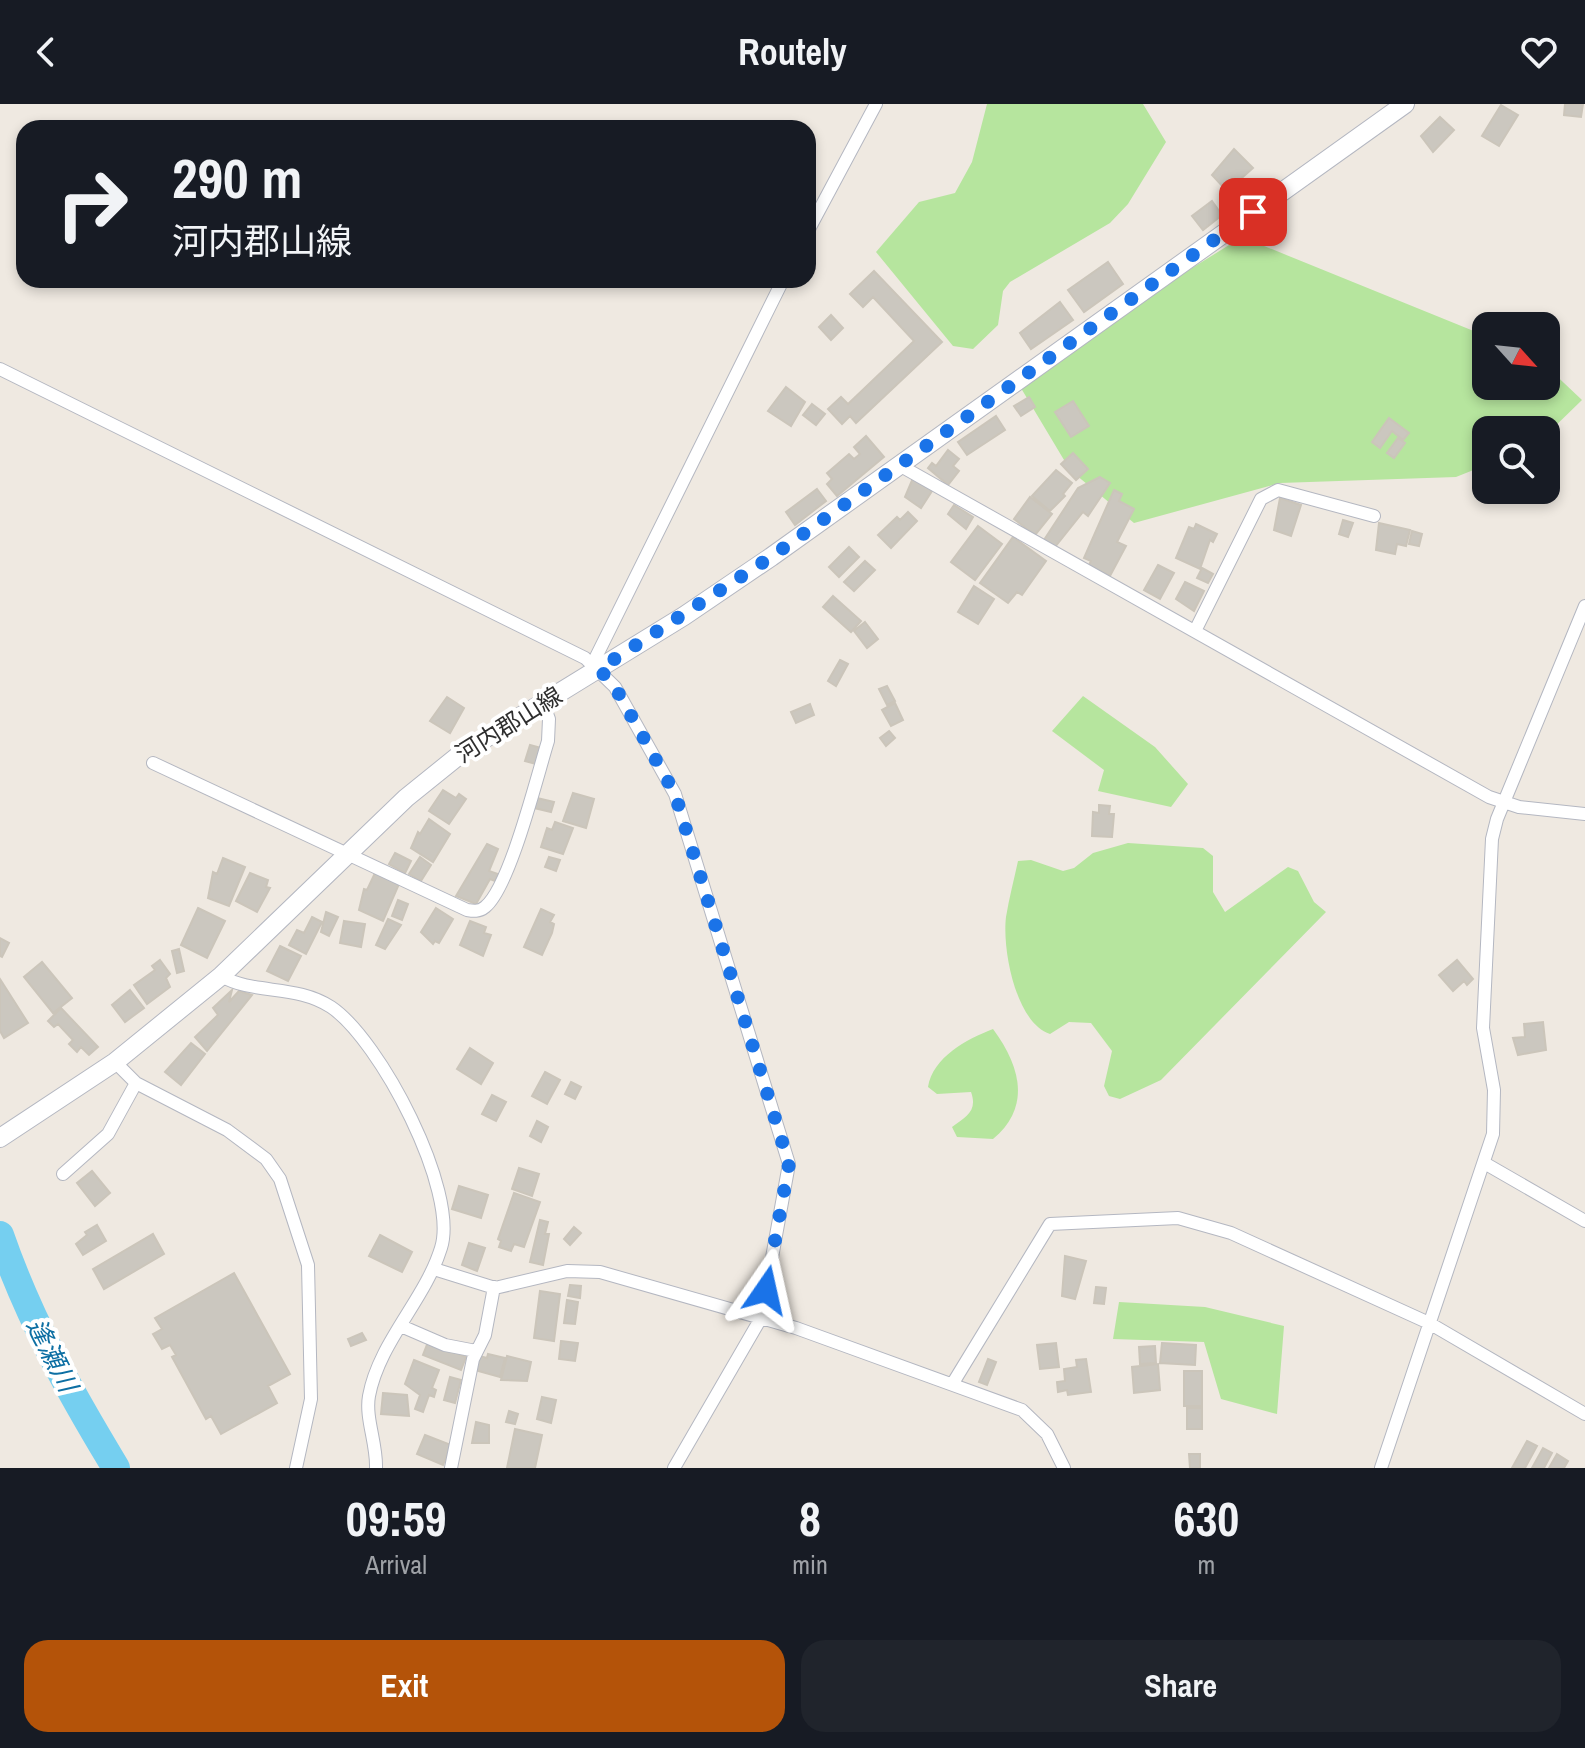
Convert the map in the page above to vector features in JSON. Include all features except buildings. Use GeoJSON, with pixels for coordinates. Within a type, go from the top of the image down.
{"type":"FeatureCollection","features":[{"type":"Feature","properties":{"kind":"main road","name":"河内郡山線"},"geometry":{"type":"LineString","coordinates":[[0,1138],[115,1062],[221,976],[347,852],[463,752],[596,666],[696,608],[1405,104]]}},
{"type":"Feature","properties":{"kind":"street"},"geometry":{"type":"LineString","coordinates":[[816,216],[876,104]]}},
{"type":"Feature","properties":{"kind":"street"},"geometry":{"type":"LineString","coordinates":[[596,666],[779,288]]}},
{"type":"Feature","properties":{"kind":"street"},"geometry":{"type":"LineString","coordinates":[[0,369],[596,666],[615,687],[675,794],[789,1164],[761,1318],[674,1468]]}},
{"type":"Feature","properties":{"kind":"street"},"geometry":{"type":"LineString","coordinates":[[899,465],[1504,803],[1585,814]]}},
{"type":"Feature","properties":{"kind":"street"},"geometry":{"type":"LineString","coordinates":[[1195,631],[1261,499],[1268,492],[1278,490],[1374,516]]}},
{"type":"Feature","properties":{"kind":"street"},"geometry":{"type":"LineString","coordinates":[[1381,1468],[1486,1164],[1495,1112],[1483,1028],[1484,949],[1492,839],[1585,606]]}},
{"type":"Feature","properties":{"kind":"street"},"geometry":{"type":"LineString","coordinates":[[153,763],[467,910],[476,911],[486,906],[506,871],[548,741],[549,719],[543,703]]}},
{"type":"Feature","properties":{"kind":"street"},"geometry":{"type":"LineString","coordinates":[[221,976],[317,998],[351,1025],[390,1074],[443,1204],[444,1237],[434,1269],[383,1359],[368,1399],[376,1468]]}},
{"type":"Feature","properties":{"kind":"street"},"geometry":{"type":"LineString","coordinates":[[115,1062],[136,1083],[193,1110],[266,1159],[291,1205],[308,1265],[312,1372],[311,1399],[296,1468]]}},
{"type":"Feature","properties":{"kind":"street"},"geometry":{"type":"LineString","coordinates":[[63,1174],[108,1134],[136,1083]]}},
{"type":"Feature","properties":{"kind":"street"},"geometry":{"type":"LineString","coordinates":[[1486,1164],[1585,1221]]}},
{"type":"Feature","properties":{"kind":"street"},"geometry":{"type":"LineString","coordinates":[[953,1383],[1050,1224],[1167,1219],[1191,1221],[1261,1246],[1429,1323],[1585,1414]]}},
{"type":"Feature","properties":{"kind":"street"},"geometry":{"type":"LineString","coordinates":[[434,1269],[494,1287],[567,1271],[600,1272],[761,1318],[1002,1401],[1033,1418],[1047,1434],[1064,1468]]}},
{"type":"Feature","properties":{"kind":"street"},"geometry":{"type":"LineString","coordinates":[[451,1468],[476,1351],[485,1335],[494,1287]]}},
{"type":"Feature","properties":{"kind":"street"},"geometry":{"type":"LineString","coordinates":[[401,1326],[445,1345],[476,1351]]}},
{"type":"Feature","properties":{"kind":"green space"},"geometry":{"type":"Polygon","coordinates":[[[987,104],[1143,104],[1166,142],[1128,204],[1110,223],[1010,282],[1003,291],[998,325],[973,349],[953,346],[876,252],[919,202],[955,193],[972,162],[987,104]]]}},
{"type":"Feature","properties":{"kind":"green space"},"geometry":{"type":"Polygon","coordinates":[[[1242,237],[1472,330],[1472,400],[1560,400],[1560,379],[1582,400],[1560,421],[1560,416],[1472,416],[1472,471],[1456,477],[1280,483],[1134,523],[1070,470],[1015,378],[1242,237]]]}},
{"type":"Feature","properties":{"kind":"green space"},"geometry":{"type":"Polygon","coordinates":[[[1083,696],[1155,747],[1188,784],[1171,807],[1098,791],[1104,770],[1052,731],[1083,696]]]}},
{"type":"Feature","properties":{"kind":"green space"},"geometry":{"type":"Polygon","coordinates":[[[1128,843],[1203,848],[1213,856],[1213,892],[1225,912],[1288,867],[1298,871],[1314,902],[1326,912],[1161,1080],[1120,1099],[1109,1096],[1104,1086],[1112,1051],[1091,1023],[1069,1022],[1050,1034],[1028,1016],[1009,966],[1005,931],[1018,861],[1031,860],[1063,871],[1074,868],[1093,853],[1128,843]]]}},
{"type":"Feature","properties":{"kind":"green space"},"geometry":{"type":"Polygon","coordinates":[[[993,1029],[1015,1071],[1018,1086],[1013,1113],[993,1139],[957,1137],[952,1127],[972,1109],[971,1092],[937,1094],[928,1087],[931,1076],[953,1050],[993,1029]]]}},
{"type":"Feature","properties":{"kind":"green space"},"geometry":{"type":"Polygon","coordinates":[[[1119,1302],[1205,1307],[1284,1326],[1277,1414],[1221,1399],[1204,1342],[1113,1339],[1119,1302]]]}},
{"type":"Feature","properties":{"kind":"waterway","name":"逢瀬川"},"geometry":{"type":"LineString","coordinates":[[0,1235],[24,1296],[52,1354],[116,1468]]}},
{"type":"Feature","properties":{"kind":"route"},"geometry":{"type":"LineString","coordinates":[[766,1290],[789,1164],[675,794],[615,687],[599,669],[771,557],[1253,212]]}}]}
